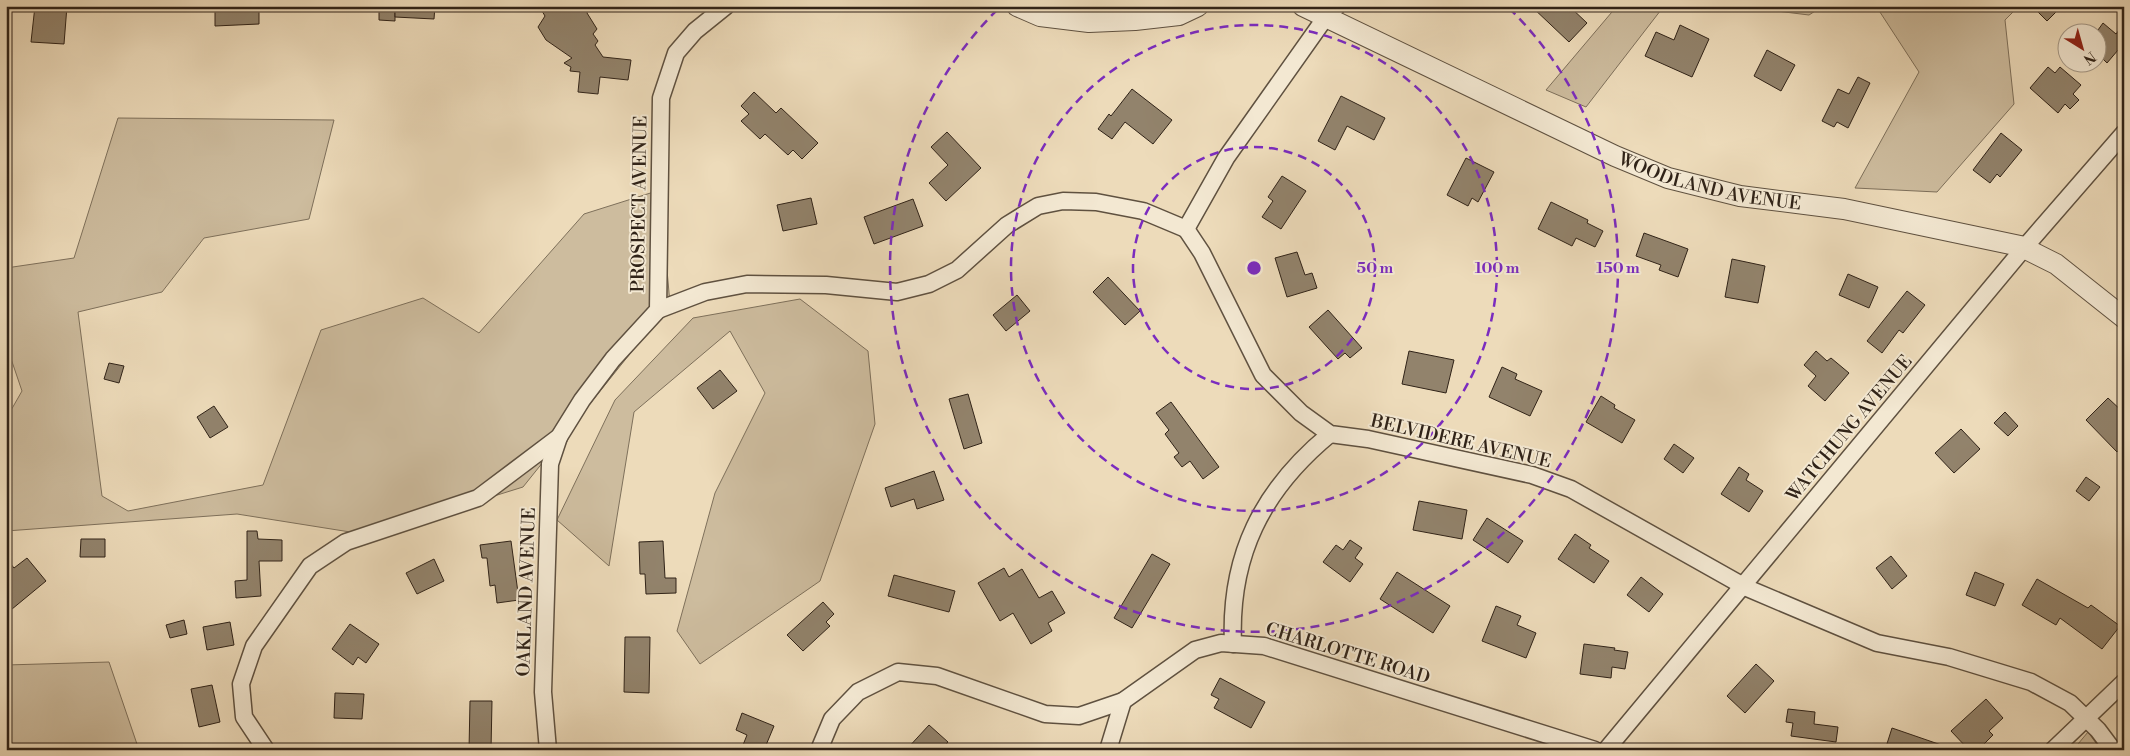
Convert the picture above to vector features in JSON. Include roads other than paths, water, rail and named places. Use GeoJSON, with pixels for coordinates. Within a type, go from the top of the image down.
{"type":"FeatureCollection","features":[{"type":"Feature","properties":{"kind":"street","name":"PROSPECT AVENUE"},"geometry":{"type":"LineString","coordinates":[[266,750],[244,717],[242,684],[254,646],[310,566],[346,542],[478,498],[560,437],[582,400],[613,359],[658,310],[661,98],[676,53],[695,31],[726,6]]}},
{"type":"Feature","properties":{"kind":"street"},"geometry":{"type":"LineString","coordinates":[[1017,6],[1040,16],[1089,22],[1135,20],[1179,15],[1198,6]]}},
{"type":"Feature","properties":{"kind":"street","name":"WOODLAND AVENUE"},"geometry":{"type":"LineString","coordinates":[[1303,6],[1331,12],[1615,156],[1668,178],[1740,196],[1844,209],[2024,248],[2056,264],[2124,318]]}},
{"type":"Feature","properties":{"kind":"street"},"geometry":{"type":"LineString","coordinates":[[658,310],[705,292],[747,284],[826,285],[897,292],[929,284],[957,270],[1007,225],[1038,206],[1063,200],[1096,202],[1143,212],[1186,229],[1226,158],[1331,12]]}},
{"type":"Feature","properties":{"kind":"street","name":"WATCHUNG AVENUE"},"geometry":{"type":"LineString","coordinates":[[1606,750],[2024,248],[2124,133]]}},
{"type":"Feature","properties":{"kind":"street","name":"BELVIDERE AVENUE"},"geometry":{"type":"LineString","coordinates":[[1186,229],[1202,252],[1263,375],[1301,413],[1330,434],[1368,439],[1532,475],[1571,489],[1743,586],[1877,643],[1949,657],[2031,682],[2070,704],[2113,750]]}},
{"type":"Feature","properties":{"kind":"street"},"geometry":{"type":"LineString","coordinates":[[1233,644],[1233,601],[1237,576],[1252,530],[1263,508],[1287,475],[1330,434]]}},
{"type":"Feature","properties":{"kind":"street","name":"OAKLAND AVENUE"},"geometry":{"type":"LineString","coordinates":[[548,750],[543,692],[550,464],[560,437]]}},
{"type":"Feature","properties":{"kind":"street","name":"CHARLOTTE ROAD"},"geometry":{"type":"LineString","coordinates":[[819,750],[832,719],[858,692],[898,672],[937,676],[1044,714],[1079,716],[1123,701],[1195,650],[1221,643],[1264,646],[1595,750]]}},
{"type":"Feature","properties":{"kind":"street"},"geometry":{"type":"LineString","coordinates":[[2053,750],[2124,682]]}},
{"type":"Feature","properties":{"kind":"street"},"geometry":{"type":"LineString","coordinates":[[1108,750],[1123,701]]}}]}
